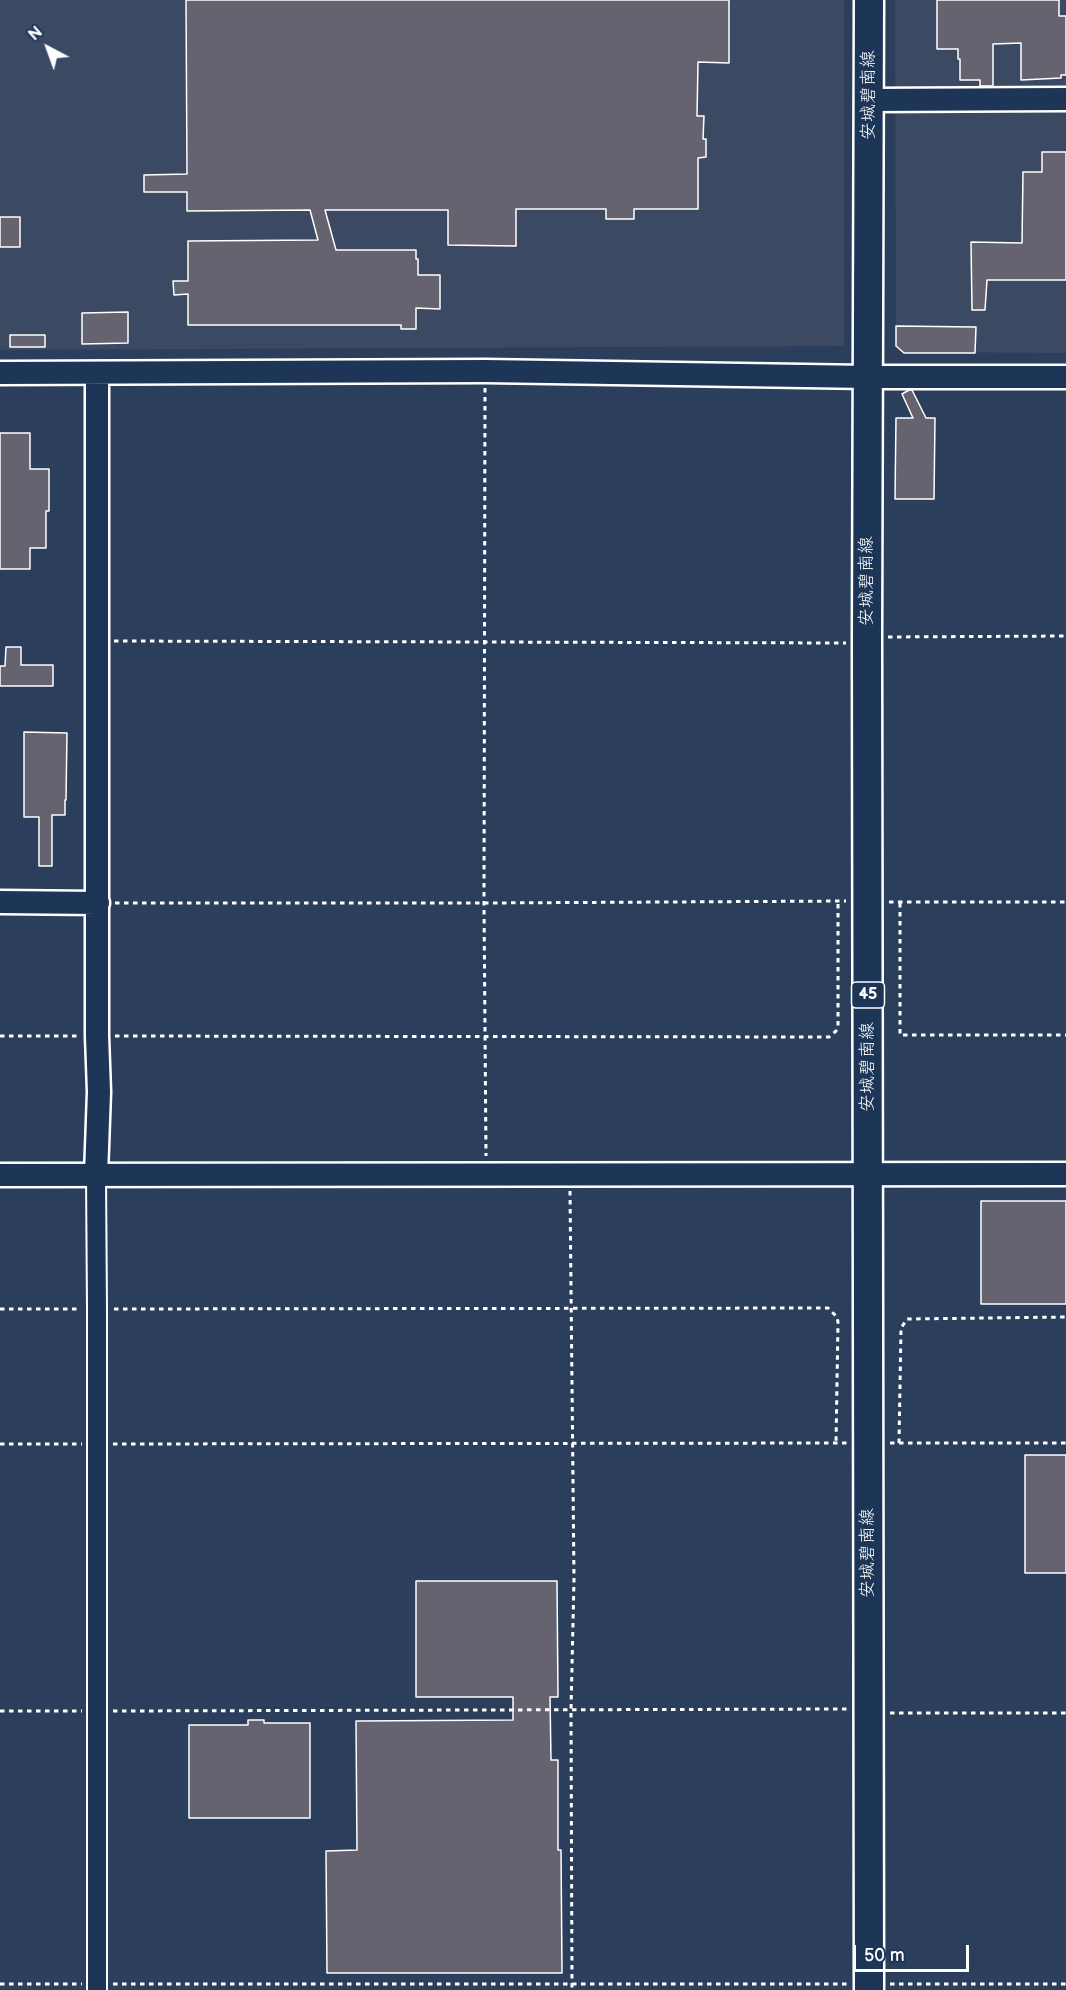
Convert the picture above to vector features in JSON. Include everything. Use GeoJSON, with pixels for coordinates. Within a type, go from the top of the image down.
{"type":"FeatureCollection","features":[{"type":"Feature","properties":{"kind":"main road","name":"安城碧南線"},"geometry":{"type":"LineString","coordinates":[[869,0],[867,639],[869,1987]]}},
{"type":"Feature","properties":{"kind":"street"},"geometry":{"type":"LineString","coordinates":[[869,100],[1066,99]]}},
{"type":"Feature","properties":{"kind":"street"},"geometry":{"type":"LineString","coordinates":[[0,373],[484,371],[868,377],[1066,377]]}},
{"type":"Feature","properties":{"kind":"street"},"geometry":{"type":"LineString","coordinates":[[97,373],[97,1036],[99,1092],[96,1175],[97,1987]]}},
{"type":"Feature","properties":{"kind":"street"},"geometry":{"type":"LineString","coordinates":[[0,902],[98,903]]}},
{"type":"Feature","properties":{"kind":"street"},"geometry":{"type":"LineString","coordinates":[[0,1175],[1066,1174]]}},
{"type":"Feature","properties":{"kind":"path"},"geometry":{"type":"LineString","coordinates":[[484,371],[486,1175]]}},
{"type":"Feature","properties":{"kind":"path"},"geometry":{"type":"LineString","coordinates":[[98,641],[845,643],[894,636],[1066,636]]}},
{"type":"Feature","properties":{"kind":"path"},"geometry":{"type":"LineString","coordinates":[[0,1036],[829,1037],[838,1026],[838,902]]}},
{"type":"Feature","properties":{"kind":"path"},"geometry":{"type":"LineString","coordinates":[[98,903],[1066,902]]}},
{"type":"Feature","properties":{"kind":"path"},"geometry":{"type":"LineString","coordinates":[[900,903],[900,1035],[1066,1035]]}},
{"type":"Feature","properties":{"kind":"path"},"geometry":{"type":"LineString","coordinates":[[570,1175],[574,1580],[571,1710],[572,1990]]}},
{"type":"Feature","properties":{"kind":"path"},"geometry":{"type":"LineString","coordinates":[[0,1309],[828,1308],[837,1317],[838,1322],[836,1443]]}},
{"type":"Feature","properties":{"kind":"path"},"geometry":{"type":"LineString","coordinates":[[899,1443],[901,1328],[907,1319],[1066,1317]]}},
{"type":"Feature","properties":{"kind":"path"},"geometry":{"type":"LineString","coordinates":[[0,1444],[1066,1443]]}},
{"type":"Feature","properties":{"kind":"path"},"geometry":{"type":"LineString","coordinates":[[0,1711],[845,1709],[868,1712],[1066,1713]]}},
{"type":"Feature","properties":{"kind":"path"},"geometry":{"type":"LineString","coordinates":[[0,1984],[97,1987],[572,1983],[869,1987],[1066,1984]]}},
{"type":"Feature","properties":{"kind":"shaded area"},"geometry":{"type":"Polygon","coordinates":[[[0,0],[844,0],[844,346],[0,350],[0,0]]]}},
{"type":"Feature","properties":{"kind":"shaded area"},"geometry":{"type":"Polygon","coordinates":[[[895,0],[1066,0],[1066,353],[903,352],[896,344],[895,0]]]}},
{"type":"Feature","properties":{"kind":"building"},"geometry":{"type":"Polygon","coordinates":[[[186,0],[729,0],[729,63],[698,62],[697,116],[704,116],[703,139],[706,139],[706,157],[698,158],[698,209],[634,209],[634,219],[606,219],[606,209],[516,209],[516,246],[448,245],[448,210],[325,210],[336,250],[416,250],[418,275],[440,275],[440,309],[416,308],[416,329],[401,329],[401,325],[188,325],[188,294],[174,295],[173,281],[188,281],[188,241],[318,240],[310,210],[187,211],[187,192],[144,192],[144,175],[187,174],[186,0]]]}},
{"type":"Feature","properties":{"kind":"building"},"geometry":{"type":"Polygon","coordinates":[[[937,0],[1059,0],[1059,16],[1066,16],[1066,75],[1061,75],[1061,78],[1021,80],[1021,43],[993,44],[993,86],[980,86],[980,80],[960,80],[958,49],[937,49],[937,0]]]}},
{"type":"Feature","properties":{"kind":"building"},"geometry":{"type":"Polygon","coordinates":[[[1042,152],[1066,152],[1066,280],[987,280],[985,310],[972,310],[971,242],[1022,243],[1023,172],[1042,172],[1042,152]]]}},
{"type":"Feature","properties":{"kind":"building"},"geometry":{"type":"Polygon","coordinates":[[[0,217],[20,217],[20,247],[0,247],[0,217]]]}},
{"type":"Feature","properties":{"kind":"building"},"geometry":{"type":"Polygon","coordinates":[[[128,312],[128,343],[82,344],[82,313],[128,312]]]}},
{"type":"Feature","properties":{"kind":"building"},"geometry":{"type":"Polygon","coordinates":[[[896,326],[976,327],[975,353],[904,353],[896,346],[896,326]]]}},
{"type":"Feature","properties":{"kind":"building"},"geometry":{"type":"Polygon","coordinates":[[[10,335],[45,335],[45,347],[10,347],[10,335]]]}},
{"type":"Feature","properties":{"kind":"building"},"geometry":{"type":"Polygon","coordinates":[[[912,390],[926,418],[935,418],[934,499],[895,499],[896,418],[913,418],[902,394],[912,390]]]}},
{"type":"Feature","properties":{"kind":"building"},"geometry":{"type":"Polygon","coordinates":[[[0,433],[30,433],[30,469],[49,469],[46,548],[30,548],[30,569],[0,569],[0,433]]]}},
{"type":"Feature","properties":{"kind":"building"},"geometry":{"type":"Polygon","coordinates":[[[6,647],[21,647],[21,665],[53,665],[53,686],[0,686],[0,666],[5,666],[6,647]]]}},
{"type":"Feature","properties":{"kind":"building"},"geometry":{"type":"Polygon","coordinates":[[[24,732],[67,733],[65,815],[52,815],[52,866],[39,866],[39,817],[24,817],[24,732]]]}},
{"type":"Feature","properties":{"kind":"building"},"geometry":{"type":"Polygon","coordinates":[[[981,1201],[1066,1201],[1066,1304],[981,1304],[981,1201]]]}},
{"type":"Feature","properties":{"kind":"building"},"geometry":{"type":"Polygon","coordinates":[[[1025,1455],[1066,1455],[1066,1573],[1025,1573],[1025,1455]]]}},
{"type":"Feature","properties":{"kind":"building"},"geometry":{"type":"Polygon","coordinates":[[[416,1581],[557,1581],[558,1697],[550,1697],[551,1760],[558,1760],[562,1973],[327,1973],[326,1851],[357,1850],[356,1721],[513,1720],[513,1697],[416,1697],[416,1581]]]}},
{"type":"Feature","properties":{"kind":"building"},"geometry":{"type":"Polygon","coordinates":[[[248,1720],[264,1720],[264,1723],[310,1723],[310,1818],[189,1818],[189,1725],[248,1725],[248,1720]]]}}]}
